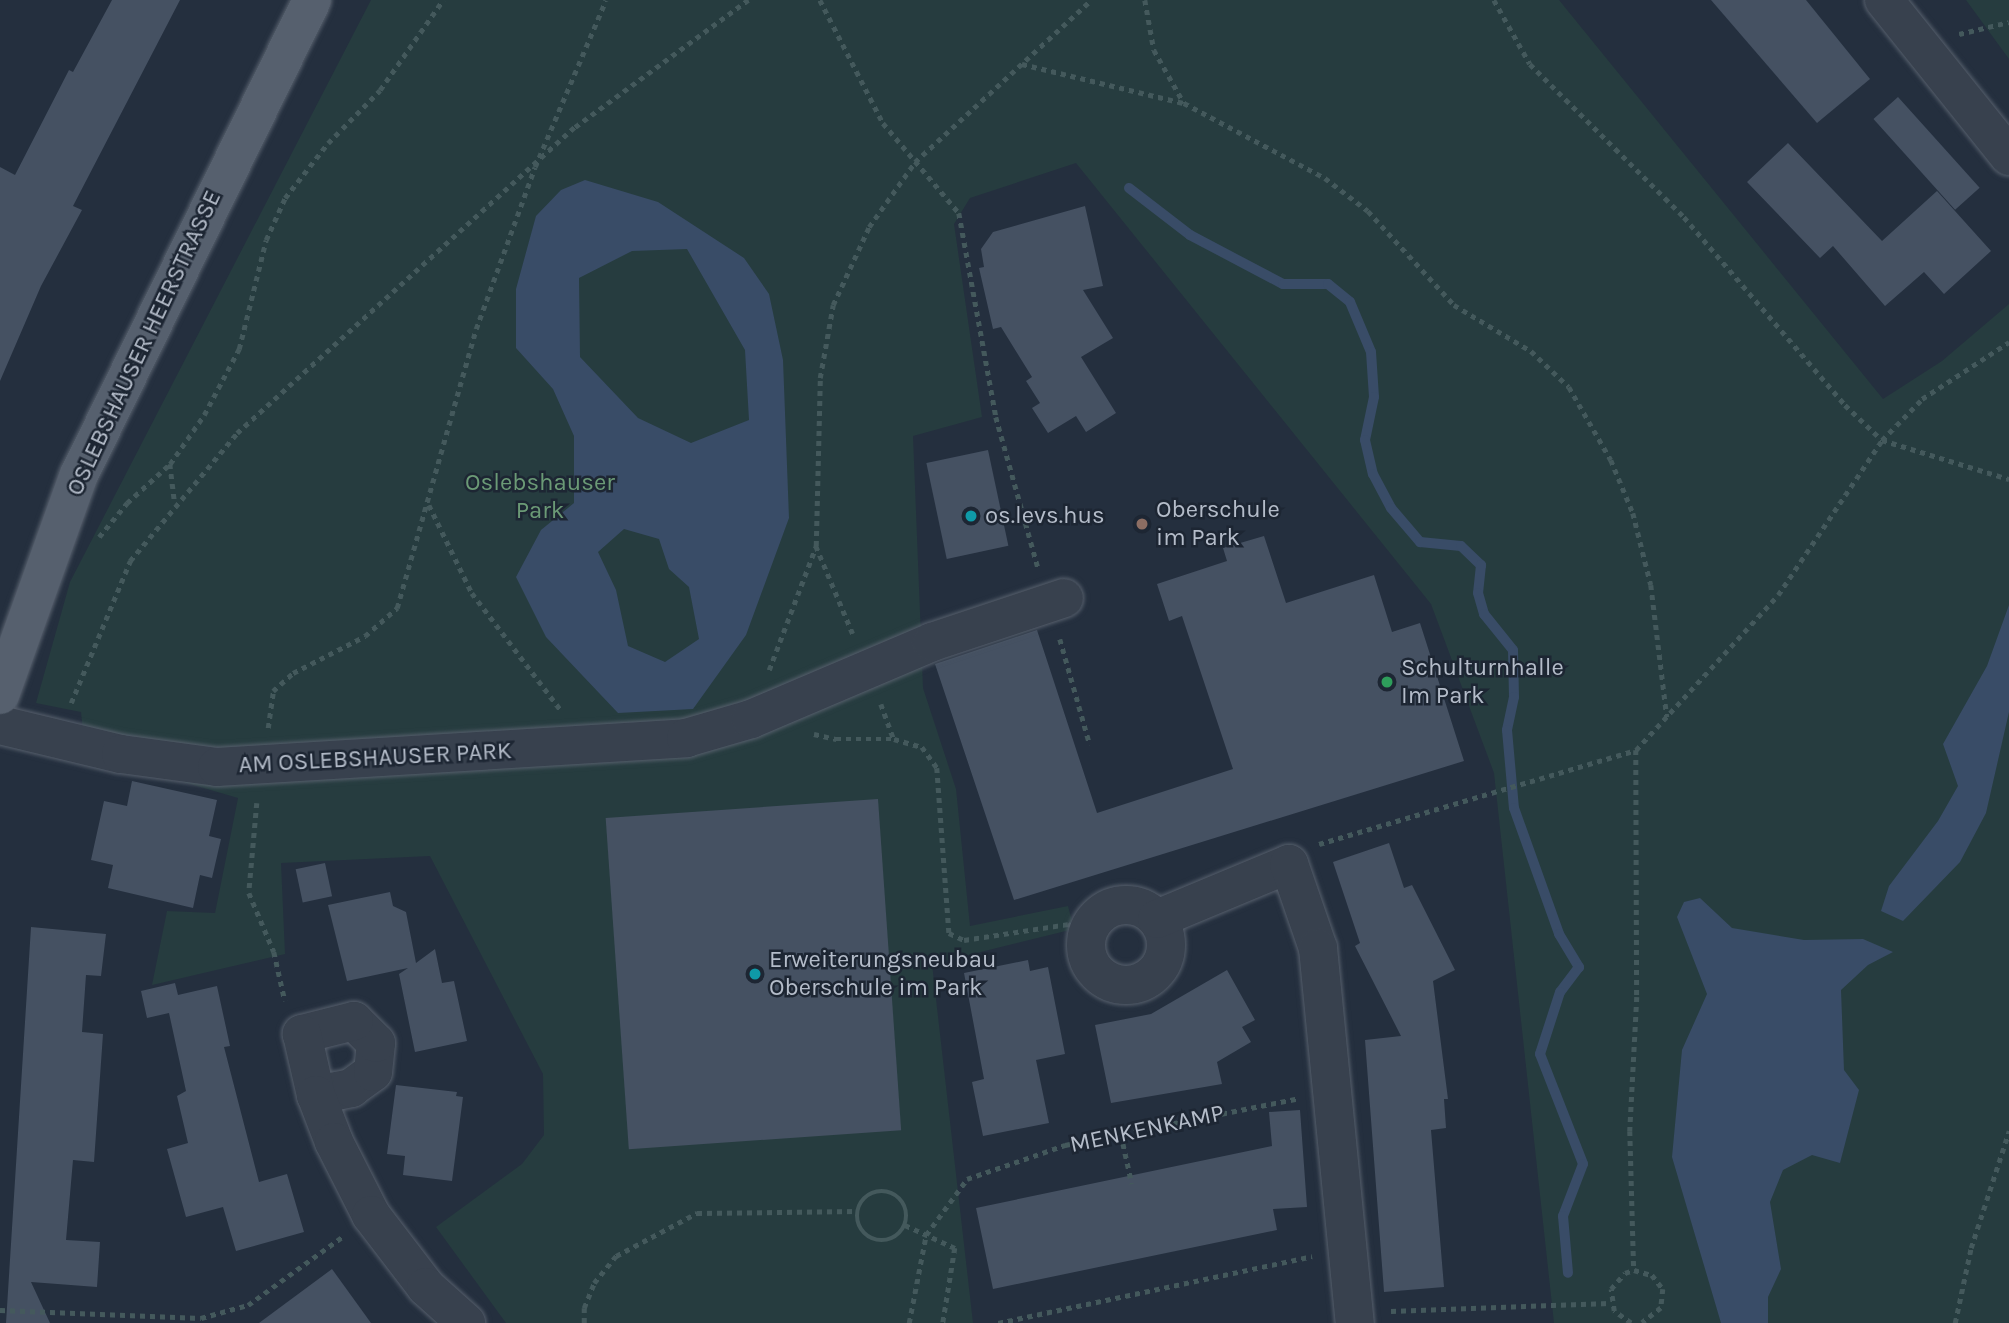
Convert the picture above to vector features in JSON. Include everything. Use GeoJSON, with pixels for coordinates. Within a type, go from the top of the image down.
{"type":"FeatureCollection","features":[{"type":"Feature","properties":{"kind":"main road","name":"OSLEBSHAUSER HEERSTRASSE"},"geometry":{"type":"LineString","coordinates":[[0,695],[78,477],[312,0]]}},
{"type":"Feature","properties":{"kind":"street"},"geometry":{"type":"LineString","coordinates":[[1884,0],[2009,156]]}},
{"type":"Feature","properties":{"kind":"street","name":"AM OSLEBSHAUSER PARK"},"geometry":{"type":"LineString","coordinates":[[0,725],[217,767],[586,748],[686,738],[751,719],[932,642],[1056,600]]}},
{"type":"Feature","properties":{"kind":"street"},"geometry":{"type":"LineString","coordinates":[[1157,919],[1289,864],[1318,948],[1354,1323]]}},
{"type":"Feature","properties":{"kind":"street"},"geometry":{"type":"LineString","coordinates":[[1118,905],[1134,905],[1157,919],[1166,936],[1163,961],[1149,977],[1130,985],[1114,983],[1094,969],[1088,957],[1088,932],[1105,910],[1118,905]]}},
{"type":"Feature","properties":{"kind":"street"},"geometry":{"type":"LineString","coordinates":[[316,1095],[351,1088],[373,1072],[376,1043],[354,1021],[302,1034],[316,1095],[371,1215],[426,1287],[466,1323]]}},
{"type":"Feature","properties":{"kind":"path"},"geometry":{"type":"LineString","coordinates":[[95,541],[127,503],[170,464],[204,415],[239,349],[266,240],[285,198],[328,143],[380,90],[443,0]]}},
{"type":"Feature","properties":{"kind":"path"},"geometry":{"type":"LineString","coordinates":[[302,1034],[286,1006],[274,952],[249,893],[262,764],[273,691],[293,673],[365,636],[397,608],[429,505],[476,329],[535,167],[606,0]]}},
{"type":"Feature","properties":{"kind":"path"},"geometry":{"type":"LineString","coordinates":[[51,737],[72,701],[130,561],[175,503],[293,378],[354,331],[535,167],[575,127],[748,0]]}},
{"type":"Feature","properties":{"kind":"path"},"geometry":{"type":"LineString","coordinates":[[820,0],[883,123],[959,213],[996,417],[1056,600],[1090,745]]}},
{"type":"Feature","properties":{"kind":"path"},"geometry":{"type":"LineString","coordinates":[[1088,932],[1068,924],[964,940],[949,933],[937,768],[922,747],[894,739],[836,739],[751,719],[816,546],[820,378],[833,305],[869,227],[915,162],[1091,0]]}},
{"type":"Feature","properties":{"kind":"path"},"geometry":{"type":"LineString","coordinates":[[1145,0],[1154,50],[1184,103]]}},
{"type":"Feature","properties":{"kind":"path"},"geometry":{"type":"LineString","coordinates":[[1494,0],[1530,64],[1684,217],[1845,405],[1882,440],[2009,479]]}},
{"type":"Feature","properties":{"kind":"path"},"geometry":{"type":"LineString","coordinates":[[1919,43],[2009,22]]}},
{"type":"Feature","properties":{"kind":"path"},"geometry":{"type":"LineString","coordinates":[[1021,64],[1184,103],[1325,178],[1368,211],[1454,305],[1531,351],[1569,387],[1611,460],[1640,539],[1657,619],[1667,717]]}},
{"type":"Feature","properties":{"kind":"path"},"geometry":{"type":"LineString","coordinates":[[1289,864],[1314,845],[1636,750],[1777,595],[1882,440],[1922,399],[2009,342]]}},
{"type":"Feature","properties":{"kind":"path"},"geometry":{"type":"LineString","coordinates":[[170,464],[175,503]]}},
{"type":"Feature","properties":{"kind":"path"},"geometry":{"type":"LineString","coordinates":[[429,505],[472,593],[586,748]]}},
{"type":"Feature","properties":{"kind":"path"},"geometry":{"type":"LineString","coordinates":[[1634,1270],[1630,1131],[1637,997],[1636,750]]}},
{"type":"Feature","properties":{"kind":"path","name":"MENKENKAMP"},"geometry":{"type":"LineString","coordinates":[[926,1235],[967,1180],[1065,1145],[1331,1094]]}},
{"type":"Feature","properties":{"kind":"path"},"geometry":{"type":"LineString","coordinates":[[1955,1323],[1971,1248],[2009,1131]]}},
{"type":"Feature","properties":{"kind":"path"},"geometry":{"type":"LineString","coordinates":[[1121,1134],[1132,1184]]}},
{"type":"Feature","properties":{"kind":"path"},"geometry":{"type":"LineString","coordinates":[[877,1191],[891,1193],[906,1207],[905,1225],[894,1238],[877,1241],[860,1228],[857,1211],[866,1197],[877,1191]]}},
{"type":"Feature","properties":{"kind":"path"},"geometry":{"type":"LineString","coordinates":[[584,1323],[584,1308],[594,1283],[616,1256],[696,1213],[857,1211]]}},
{"type":"Feature","properties":{"kind":"path"},"geometry":{"type":"LineString","coordinates":[[0,1310],[201,1318],[248,1306],[371,1215]]}},
{"type":"Feature","properties":{"kind":"path"},"geometry":{"type":"LineString","coordinates":[[905,1225],[955,1248],[943,1323]]}},
{"type":"Feature","properties":{"kind":"path"},"geometry":{"type":"LineString","coordinates":[[909,1323],[926,1235]]}},
{"type":"Feature","properties":{"kind":"path"},"geometry":{"type":"LineString","coordinates":[[998,1323],[1347,1249]]}},
{"type":"Feature","properties":{"kind":"path"},"geometry":{"type":"LineString","coordinates":[[1631,1323],[1620,1318],[1610,1303],[1615,1280],[1634,1270],[1652,1275],[1663,1290],[1661,1308],[1642,1323]]}},
{"type":"Feature","properties":{"kind":"path"},"geometry":{"type":"LineString","coordinates":[[1413,1310],[1610,1303]]}},
{"type":"Feature","properties":{"kind":"green space","name":"Oslebshauser Park"},"geometry":{"type":"Polygon","coordinates":[[[371,0],[1559,0],[1883,399],[1942,361],[2009,304],[2009,1323],[1554,1323],[1494,773],[1431,604],[1076,163],[970,198],[954,224],[982,417],[913,436],[923,688],[956,789],[970,926],[1068,906],[1074,929],[932,964],[973,1323],[506,1323],[436,1227],[522,1164],[544,1135],[543,1074],[430,856],[281,863],[285,954],[152,985],[167,911],[215,913],[238,798],[142,770],[86,760],[81,712],[36,703],[70,582],[371,0]]]}},
{"type":"Feature","properties":{"kind":"green space"},"geometry":{"type":"Polygon","coordinates":[[[1966,0],[2009,0],[2009,59],[1966,0]]]}},
{"type":"Feature","properties":{"kind":"water"},"geometry":{"type":"Polygon","coordinates":[[[585,180],[658,202],[744,258],[769,294],[783,360],[789,518],[746,635],[693,709],[618,713],[546,637],[516,577],[541,530],[574,503],[574,436],[553,389],[516,348],[516,289],[536,216],[561,190],[585,180]],[[687,249],[632,251],[579,278],[580,357],[638,418],[691,443],[749,420],[745,350],[687,249]],[[624,529],[598,552],[616,590],[628,646],[665,662],[699,639],[689,587],[669,569],[659,539],[624,529]]]}},
{"type":"Feature","properties":{"kind":"water"},"geometry":{"type":"Polygon","coordinates":[[[2009,605],[2009,712],[1986,813],[1960,862],[1903,921],[1881,911],[1889,886],[1938,821],[1958,786],[1943,744],[1987,666],[2009,605]]]}},
{"type":"Feature","properties":{"kind":"water"},"geometry":{"type":"Polygon","coordinates":[[[1700,898],[1732,928],[1804,940],[1863,939],[1893,952],[1868,965],[1841,990],[1844,1070],[1859,1090],[1840,1163],[1812,1155],[1783,1170],[1770,1202],[1781,1269],[1768,1297],[1768,1323],[1721,1323],[1672,1157],[1682,1050],[1707,994],[1677,917],[1684,902],[1700,898]]]}},
{"type":"Feature","properties":{"kind":"building"},"geometry":{"type":"Polygon","coordinates":[[[112,0],[180,0],[73,206],[82,210],[41,286],[0,381],[0,167],[15,175],[69,70],[73,72],[112,0]]]}},
{"type":"Feature","properties":{"kind":"building"},"geometry":{"type":"Polygon","coordinates":[[[1711,0],[1806,0],[1870,79],[1817,123],[1711,0]]]}},
{"type":"Feature","properties":{"kind":"building"},"geometry":{"type":"Polygon","coordinates":[[[1898,97],[1980,188],[1955,210],[1873,119],[1898,97]]]}},
{"type":"Feature","properties":{"kind":"building"},"geometry":{"type":"Polygon","coordinates":[[[1788,143],[1882,241],[1937,191],[1991,251],[1944,294],[1924,272],[1885,306],[1833,246],[1820,258],[1747,182],[1788,143]]]}},
{"type":"Feature","properties":{"kind":"building"},"geometry":{"type":"Polygon","coordinates":[[[1085,206],[1103,286],[1083,290],[1113,338],[1081,357],[1116,413],[1086,432],[1076,416],[1048,433],[1032,408],[1040,403],[1026,381],[1032,377],[1001,327],[993,329],[979,268],[984,267],[981,249],[993,232],[1085,206]]]}},
{"type":"Feature","properties":{"kind":"building","name":"os.levs.hus"},"geometry":{"type":"Polygon","coordinates":[[[988,450],[1008,546],[947,559],[926,463],[988,450]]]}},
{"type":"Feature","properties":{"kind":"building"},"geometry":{"type":"Polygon","coordinates":[[[1264,536],[1286,603],[1374,575],[1392,632],[1420,623],[1464,761],[1014,900],[935,664],[1037,630],[1097,813],[1233,769],[1182,616],[1169,621],[1157,584],[1227,561],[1223,548],[1264,536]]]}},
{"type":"Feature","properties":{"kind":"building"},"geometry":{"type":"Polygon","coordinates":[[[132,781],[217,800],[209,836],[221,839],[212,878],[200,875],[193,908],[108,888],[113,865],[91,860],[104,801],[127,806],[132,781]]]}},
{"type":"Feature","properties":{"kind":"building","name":"Erweiterungsneubau Oberschule im Park"},"geometry":{"type":"Polygon","coordinates":[[[878,799],[901,1130],[629,1149],[606,818],[878,799]]]}},
{"type":"Feature","properties":{"kind":"building"},"geometry":{"type":"Polygon","coordinates":[[[1389,843],[1404,888],[1412,885],[1455,970],[1433,981],[1448,1099],[1444,1099],[1446,1128],[1431,1130],[1444,1287],[1384,1292],[1365,1040],[1401,1036],[1355,946],[1360,943],[1333,862],[1389,843]]]}},
{"type":"Feature","properties":{"kind":"building"},"geometry":{"type":"Polygon","coordinates":[[[325,863],[332,896],[303,902],[296,869],[325,863]]]}},
{"type":"Feature","properties":{"kind":"building"},"geometry":{"type":"Polygon","coordinates":[[[390,892],[393,906],[406,912],[416,963],[435,949],[442,983],[454,981],[467,1041],[415,1052],[399,974],[408,968],[347,981],[328,905],[390,892]]]}},
{"type":"Feature","properties":{"kind":"building"},"geometry":{"type":"Polygon","coordinates":[[[31,927],[106,934],[101,976],[86,975],[82,1032],[103,1034],[94,1162],[73,1160],[66,1240],[100,1242],[97,1287],[31,1282],[50,1323],[6,1323],[31,927]]]}},
{"type":"Feature","properties":{"kind":"building"},"geometry":{"type":"Polygon","coordinates":[[[1028,960],[1030,971],[1048,967],[1065,1054],[1036,1060],[1049,1123],[983,1136],[972,1082],[984,1079],[964,973],[1028,960]]]}},
{"type":"Feature","properties":{"kind":"building"},"geometry":{"type":"Polygon","coordinates":[[[1227,970],[1255,1020],[1242,1027],[1251,1042],[1217,1062],[1222,1084],[1111,1103],[1095,1025],[1151,1014],[1227,970]]]}},
{"type":"Feature","properties":{"kind":"building"},"geometry":{"type":"Polygon","coordinates":[[[175,983],[178,995],[217,986],[230,1046],[224,1047],[259,1182],[287,1174],[304,1232],[236,1251],[223,1207],[186,1217],[167,1149],[188,1143],[177,1096],[186,1091],[169,1013],[147,1018],[141,991],[175,983]]]}},
{"type":"Feature","properties":{"kind":"building"},"geometry":{"type":"Polygon","coordinates":[[[396,1085],[457,1092],[456,1096],[463,1097],[452,1181],[403,1175],[405,1156],[387,1154],[396,1085]]]}},
{"type":"Feature","properties":{"kind":"building"},"geometry":{"type":"Polygon","coordinates":[[[1300,1110],[1307,1207],[1273,1209],[1277,1230],[993,1289],[976,1208],[1272,1146],[1269,1112],[1300,1110]]]}},
{"type":"Feature","properties":{"kind":"building"},"geometry":{"type":"Polygon","coordinates":[[[332,1269],[371,1323],[259,1323],[332,1269]]]}},
{"type":"Feature","properties":{"kind":"waterway"},"geometry":{"type":"LineString","coordinates":[[1129,188],[1190,235],[1283,284],[1328,284],[1350,302],[1371,352],[1374,397],[1365,440],[1373,474],[1391,508],[1420,542],[1461,546],[1481,565],[1478,593],[1484,614],[1513,650],[1514,697],[1507,730],[1514,808],[1559,934],[1579,967],[1560,992],[1540,1054],[1583,1164],[1563,1216],[1568,1273]]}},
{"type":"Feature","properties":{"kind":"place","name":"os.levs.hus"},"geometry":{"type":"Point","coordinates":[971,516]}},
{"type":"Feature","properties":{"kind":"place","name":"Oberschule im Park"},"geometry":{"type":"Point","coordinates":[1142,524]}},
{"type":"Feature","properties":{"kind":"place","name":"Schulturnhalle Im Park"},"geometry":{"type":"Point","coordinates":[1387,682]}},
{"type":"Feature","properties":{"kind":"place","name":"Erweiterungsneubau Oberschule im Park"},"geometry":{"type":"Point","coordinates":[755,974]}}]}
